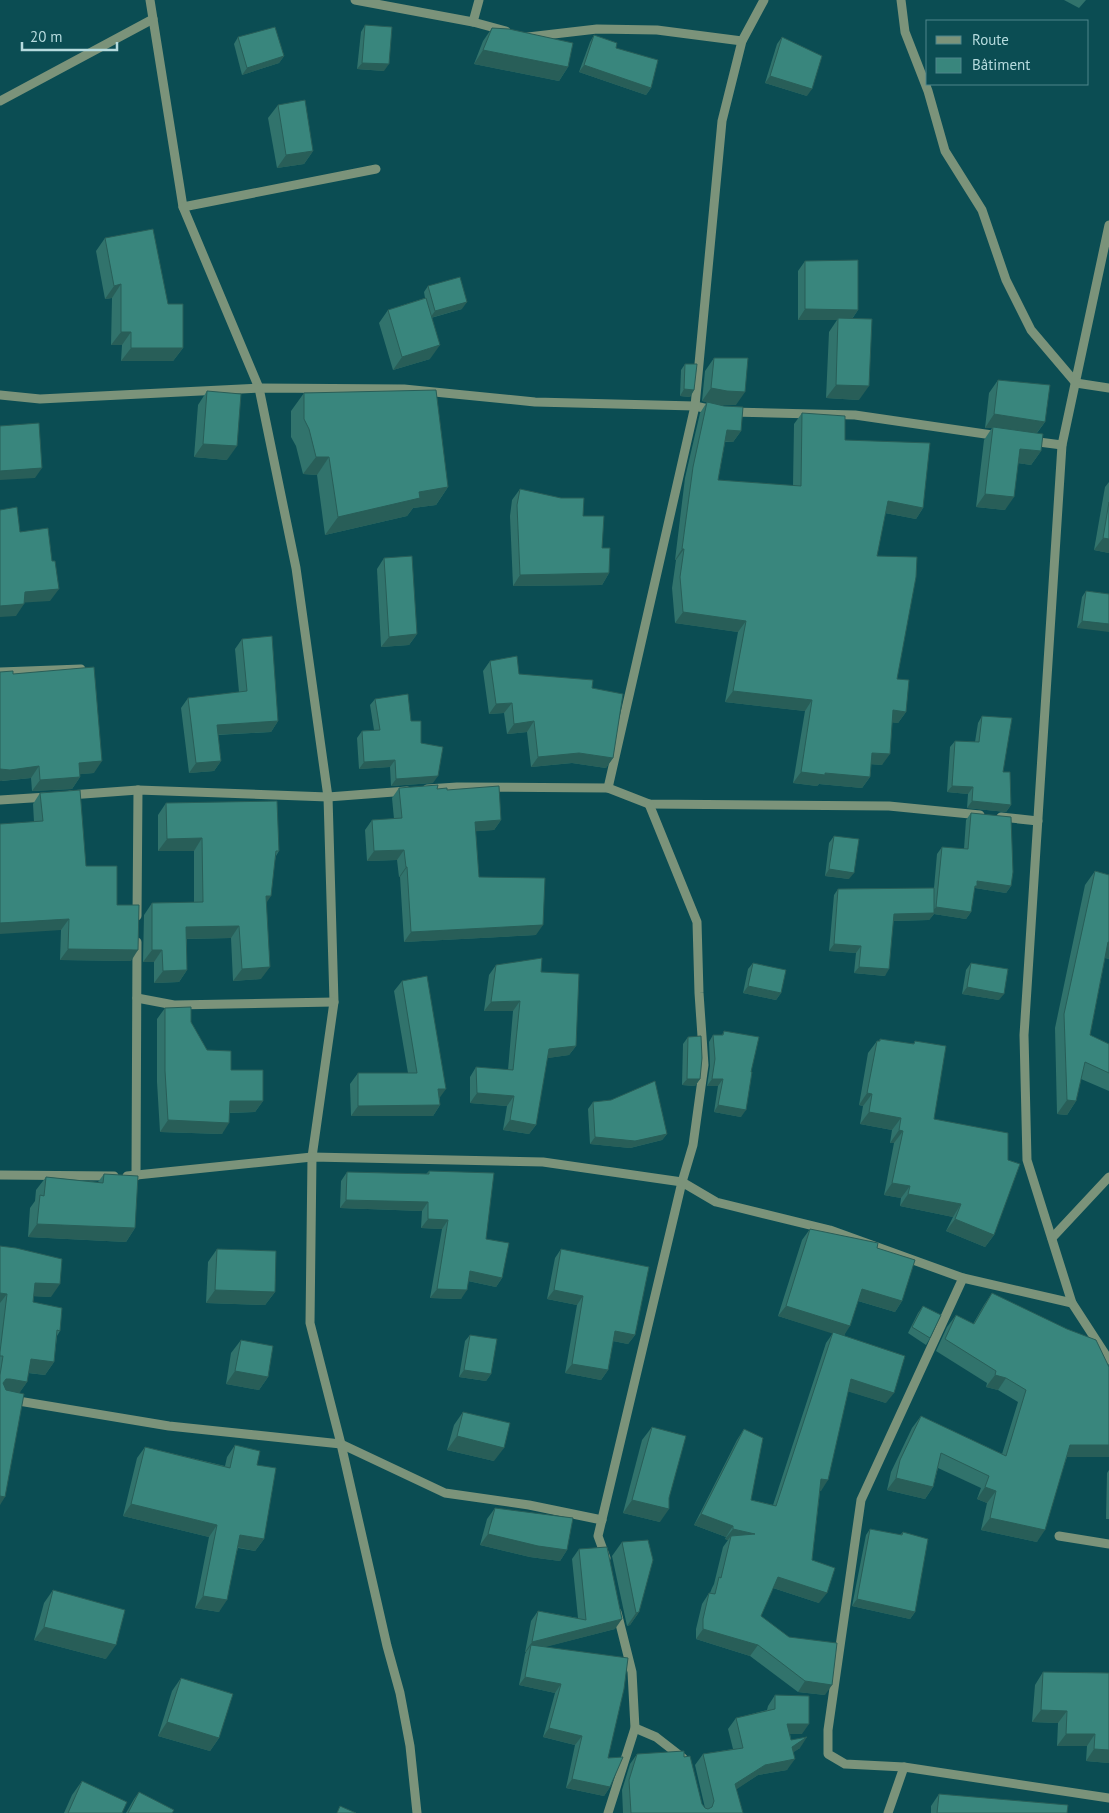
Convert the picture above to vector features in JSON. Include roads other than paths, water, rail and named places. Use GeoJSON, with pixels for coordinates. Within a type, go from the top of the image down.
{"type":"FeatureCollection","features":[{"type":"Feature","properties":{"kind":"street"},"geometry":{"type":"LineString","coordinates":[[150,0],[183,207],[258,388],[296,568],[328,797],[334,1002],[312,1157],[310,1323],[341,1444],[387,1646],[400,1693],[410,1746],[417,1813]]}},
{"type":"Feature","properties":{"kind":"street"},"geometry":{"type":"LineString","coordinates":[[355,0],[474,22],[527,38],[597,30],[657,30],[742,41]]}},
{"type":"Feature","properties":{"kind":"street"},"geometry":{"type":"LineString","coordinates":[[474,22],[479,0]]}},
{"type":"Feature","properties":{"kind":"street"},"geometry":{"type":"LineString","coordinates":[[608,788],[695,406],[722,120],[742,41],[764,0]]}},
{"type":"Feature","properties":{"kind":"street"},"geometry":{"type":"LineString","coordinates":[[902,0],[905,32],[928,91],[946,151],[982,210],[1006,280],[1031,330],[1076,383],[1109,388]]}},
{"type":"Feature","properties":{"kind":"street"},"geometry":{"type":"LineString","coordinates":[[0,101],[153,19]]}},
{"type":"Feature","properties":{"kind":"street"},"geometry":{"type":"LineString","coordinates":[[183,207],[376,169]]}},
{"type":"Feature","properties":{"kind":"street"},"geometry":{"type":"LineString","coordinates":[[1109,225],[1062,445],[1024,1035],[1027,1160],[1072,1303],[1109,1360]]}},
{"type":"Feature","properties":{"kind":"street"},"geometry":{"type":"LineString","coordinates":[[0,395],[40,399],[258,388],[404,389],[535,402],[695,406],[717,411],[855,415],[1004,436]]}},
{"type":"Feature","properties":{"kind":"street"},"geometry":{"type":"LineString","coordinates":[[1023,439],[1062,445]]}},
{"type":"Feature","properties":{"kind":"street"},"geometry":{"type":"LineString","coordinates":[[0,672],[81,669]]}},
{"type":"Feature","properties":{"kind":"street"},"geometry":{"type":"LineString","coordinates":[[0,800],[138,790],[328,797],[457,787],[608,788],[649,804],[888,806],[1038,821]]}},
{"type":"Feature","properties":{"kind":"street"},"geometry":{"type":"LineString","coordinates":[[136,1176],[138,790]]}},
{"type":"Feature","properties":{"kind":"street"},"geometry":{"type":"LineString","coordinates":[[607,1564],[598,1536],[682,1182],[693,1145],[704,1065],[697,922],[649,804]]}},
{"type":"Feature","properties":{"kind":"street"},"geometry":{"type":"LineString","coordinates":[[136,998],[174,1006],[334,1002]]}},
{"type":"Feature","properties":{"kind":"street"},"geometry":{"type":"LineString","coordinates":[[0,1175],[136,1176],[312,1157],[543,1162],[682,1182],[716,1202],[830,1230],[963,1278],[1072,1303]]}},
{"type":"Feature","properties":{"kind":"street"},"geometry":{"type":"LineString","coordinates":[[1052,1238],[1109,1177]]}},
{"type":"Feature","properties":{"kind":"street"},"geometry":{"type":"LineString","coordinates":[[963,1278],[861,1500],[828,1730],[828,1754],[844,1764],[904,1767],[1109,1798]]}},
{"type":"Feature","properties":{"kind":"street"},"geometry":{"type":"LineString","coordinates":[[0,1398],[169,1426],[341,1444],[445,1493],[529,1505],[602,1520]]}},
{"type":"Feature","properties":{"kind":"street"},"geometry":{"type":"LineString","coordinates":[[1059,1536],[1109,1544]]}},
{"type":"Feature","properties":{"kind":"street"},"geometry":{"type":"LineString","coordinates":[[608,1813],[635,1728],[632,1672],[614,1600]]}},
{"type":"Feature","properties":{"kind":"street"},"geometry":{"type":"LineString","coordinates":[[635,1728],[656,1737],[688,1761],[690,1770]]}},
{"type":"Feature","properties":{"kind":"street"},"geometry":{"type":"LineString","coordinates":[[888,1813],[904,1767]]}}]}
